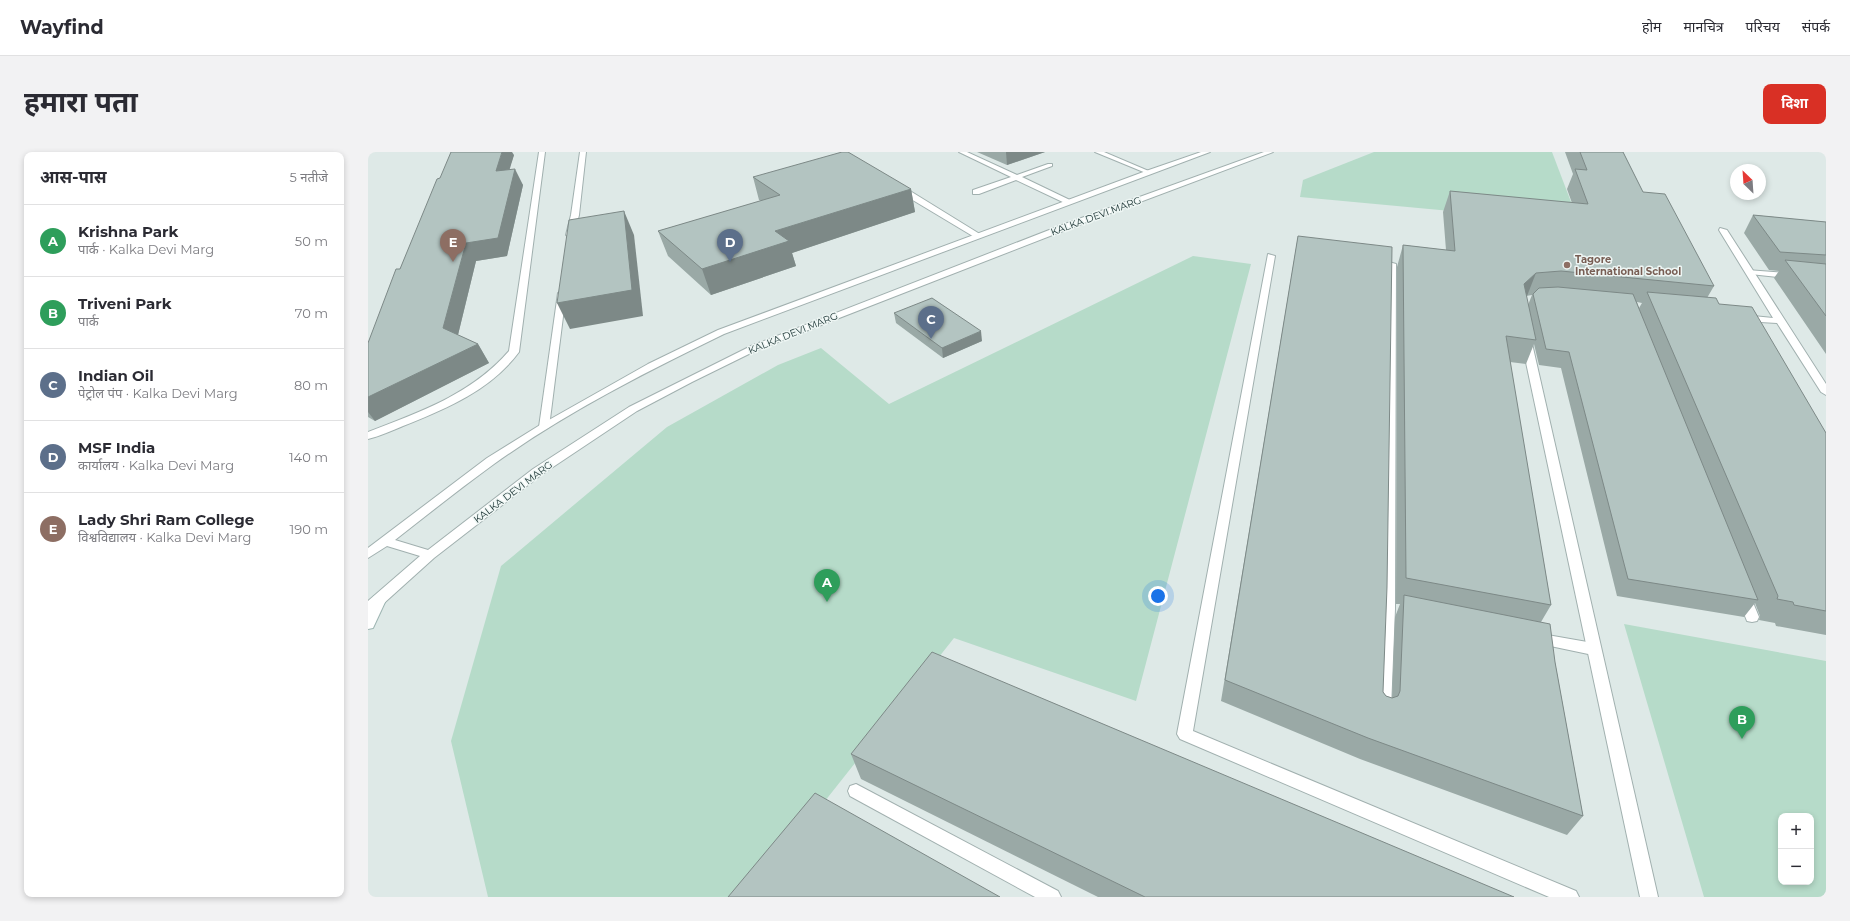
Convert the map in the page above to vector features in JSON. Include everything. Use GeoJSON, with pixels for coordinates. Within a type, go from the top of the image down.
{"type":"FeatureCollection","features":[{"type":"Feature","properties":{"kind":"street"},"geometry":{"type":"LineString","coordinates":[[368,436],[444,404],[473,389],[490,378],[506,363],[514,352],[542,152]]}},
{"type":"Feature","properties":{"kind":"street"},"geometry":{"type":"LineString","coordinates":[[569,243],[575,215],[583,152]]}},
{"type":"Feature","properties":{"kind":"street"},"geometry":{"type":"LineString","coordinates":[[962,152],[1070,202]]}},
{"type":"Feature","properties":{"kind":"street"},"geometry":{"type":"LineString","coordinates":[[1098,152],[1148,172]]}},
{"type":"Feature","properties":{"kind":"street","name":"KALKA DEVI MARG"},"geometry":{"type":"LineString","coordinates":[[368,554],[491,461],[544,427],[651,366],[721,332],[1148,172],[1208,152]]}},
{"type":"Feature","properties":{"kind":"street","name":"KALKA DEVI MARG"},"geometry":{"type":"LineString","coordinates":[[368,609],[430,556],[537,472],[633,409],[754,348],[1071,225],[1270,152]]}},
{"type":"Feature","properties":{"kind":"street"},"geometry":{"type":"LineString","coordinates":[[976,192],[1050,165]]}},
{"type":"Feature","properties":{"kind":"street"},"geometry":{"type":"LineString","coordinates":[[890,182],[979,236]]}},
{"type":"Feature","properties":{"kind":"street"},"geometry":{"type":"LineString","coordinates":[[1723,230],[1826,392]]}},
{"type":"Feature","properties":{"kind":"street"},"geometry":{"type":"LineString","coordinates":[[1271,256],[1185,734],[1570,897]]}},
{"type":"Feature","properties":{"kind":"street"},"geometry":{"type":"LineString","coordinates":[[1383,712],[1388,609],[1392,264]]}},
{"type":"Feature","properties":{"kind":"street"},"geometry":{"type":"LineString","coordinates":[[1750,272],[1826,279]]}},
{"type":"Feature","properties":{"kind":"street"},"geometry":{"type":"LineString","coordinates":[[544,427],[564,281]]}},
{"type":"Feature","properties":{"kind":"street"},"geometry":{"type":"LineString","coordinates":[[1733,317],[1780,321]]}},
{"type":"Feature","properties":{"kind":"street"},"geometry":{"type":"LineString","coordinates":[[1525,331],[1585,603],[1593,649],[1649,897]]}},
{"type":"Feature","properties":{"kind":"street"},"geometry":{"type":"LineString","coordinates":[[386,541],[430,556]]}},
{"type":"Feature","properties":{"kind":"street"},"geometry":{"type":"LineString","coordinates":[[1740,588],[1752,617]]}},
{"type":"Feature","properties":{"kind":"street"},"geometry":{"type":"LineString","coordinates":[[368,624],[379,600]]}},
{"type":"Feature","properties":{"kind":"street"},"geometry":{"type":"LineString","coordinates":[[1388,609],[1403,612]]}},
{"type":"Feature","properties":{"kind":"street"},"geometry":{"type":"LineString","coordinates":[[1525,636],[1593,649]]}},
{"type":"Feature","properties":{"kind":"street"},"geometry":{"type":"LineString","coordinates":[[856,791],[1052,897]]}},
{"type":"Feature","properties":{"kind":"green space"},"geometry":{"type":"Polygon","coordinates":[[[1374,152],[1552,152],[1579,223],[1300,197],[1303,180],[1374,152]]]}},
{"type":"Feature","properties":{"kind":"green space"},"geometry":{"type":"Polygon","coordinates":[[[1193,256],[1251,264],[1136,701],[954,638],[749,897],[488,897],[451,741],[501,566],[667,427],[778,365],[821,348],[889,404],[1193,256]]]}},
{"type":"Feature","properties":{"kind":"green space"},"geometry":{"type":"Polygon","coordinates":[[[1624,624],[1826,661],[1826,897],[1704,897],[1624,624]]]}},
{"type":"Feature","properties":{"kind":"building"},"geometry":{"type":"Polygon","coordinates":[[[451,152],[502,152],[496,171],[515,169],[498,238],[466,243],[443,328],[478,344],[368,397],[368,343],[396,269],[400,269],[437,179],[440,178],[451,152]]]}},
{"type":"Feature","properties":{"kind":"building"},"geometry":{"type":"Polygon","coordinates":[[[842,152],[848,152],[911,189],[775,231],[789,241],[702,269],[658,231],[780,195],[753,177],[842,152]]]}},
{"type":"Feature","properties":{"kind":"building"},"geometry":{"type":"Polygon","coordinates":[[[1580,152],[1623,152],[1643,192],[1665,194],[1714,286],[1561,271],[1536,273],[1524,284],[1536,340],[1506,336],[1551,605],[1406,578],[1403,245],[1455,251],[1450,191],[1588,204],[1575,169],[1587,170],[1580,152]]]}},
{"type":"Feature","properties":{"kind":"building"},"geometry":{"type":"Polygon","coordinates":[[[624,211],[632,290],[557,303],[569,220],[624,211]]]}},
{"type":"Feature","properties":{"kind":"building"},"geometry":{"type":"Polygon","coordinates":[[[1753,215],[1826,222],[1826,255],[1780,252],[1753,215]]]}},
{"type":"Feature","properties":{"kind":"building"},"geometry":{"type":"Polygon","coordinates":[[[1298,236],[1392,247],[1387,587],[1383,692],[1386,696],[1392,698],[1398,696],[1400,691],[1404,595],[1550,624],[1555,662],[1583,816],[1368,738],[1225,680],[1298,236]]]}},
{"type":"Feature","properties":{"kind":"building"},"geometry":{"type":"Polygon","coordinates":[[[1785,260],[1826,264],[1826,316],[1785,260]]]}},
{"type":"Feature","properties":{"kind":"building"},"geometry":{"type":"Polygon","coordinates":[[[1558,287],[1633,294],[1758,600],[1628,579],[1569,352],[1546,349],[1533,294],[1539,288],[1558,287]]]}},
{"type":"Feature","properties":{"kind":"building"},"geometry":{"type":"Polygon","coordinates":[[[1647,292],[1716,298],[1719,304],[1752,307],[1826,433],[1826,611],[1794,605],[1793,602],[1777,599],[1778,596],[1647,292]]]}},
{"type":"Feature","properties":{"kind":"building"},"geometry":{"type":"Polygon","coordinates":[[[932,298],[981,331],[942,348],[894,313],[932,298]]]}},
{"type":"Feature","properties":{"kind":"building"},"geometry":{"type":"Polygon","coordinates":[[[932,652],[1514,897],[1145,897],[851,754],[932,652]]]}},
{"type":"Feature","properties":{"kind":"building"},"geometry":{"type":"Polygon","coordinates":[[[815,793],[1000,897],[728,897],[815,793]]]}},
{"type":"Feature","properties":{"kind":"place","name":"Lady Shri Ram College"},"geometry":{"type":"Point","coordinates":[453,262]}},
{"type":"Feature","properties":{"kind":"place","name":"MSF India"},"geometry":{"type":"Point","coordinates":[730,262]}},
{"type":"Feature","properties":{"kind":"place","name":"Tagore International School"},"geometry":{"type":"Point","coordinates":[1567,265]}},
{"type":"Feature","properties":{"kind":"place","name":"Indian Oil"},"geometry":{"type":"Point","coordinates":[931,339]}},
{"type":"Feature","properties":{"kind":"place","name":"Krishna Park"},"geometry":{"type":"Point","coordinates":[827,602]}},
{"type":"Feature","properties":{"kind":"place","name":"Triveni Park"},"geometry":{"type":"Point","coordinates":[1742,739]}}]}
